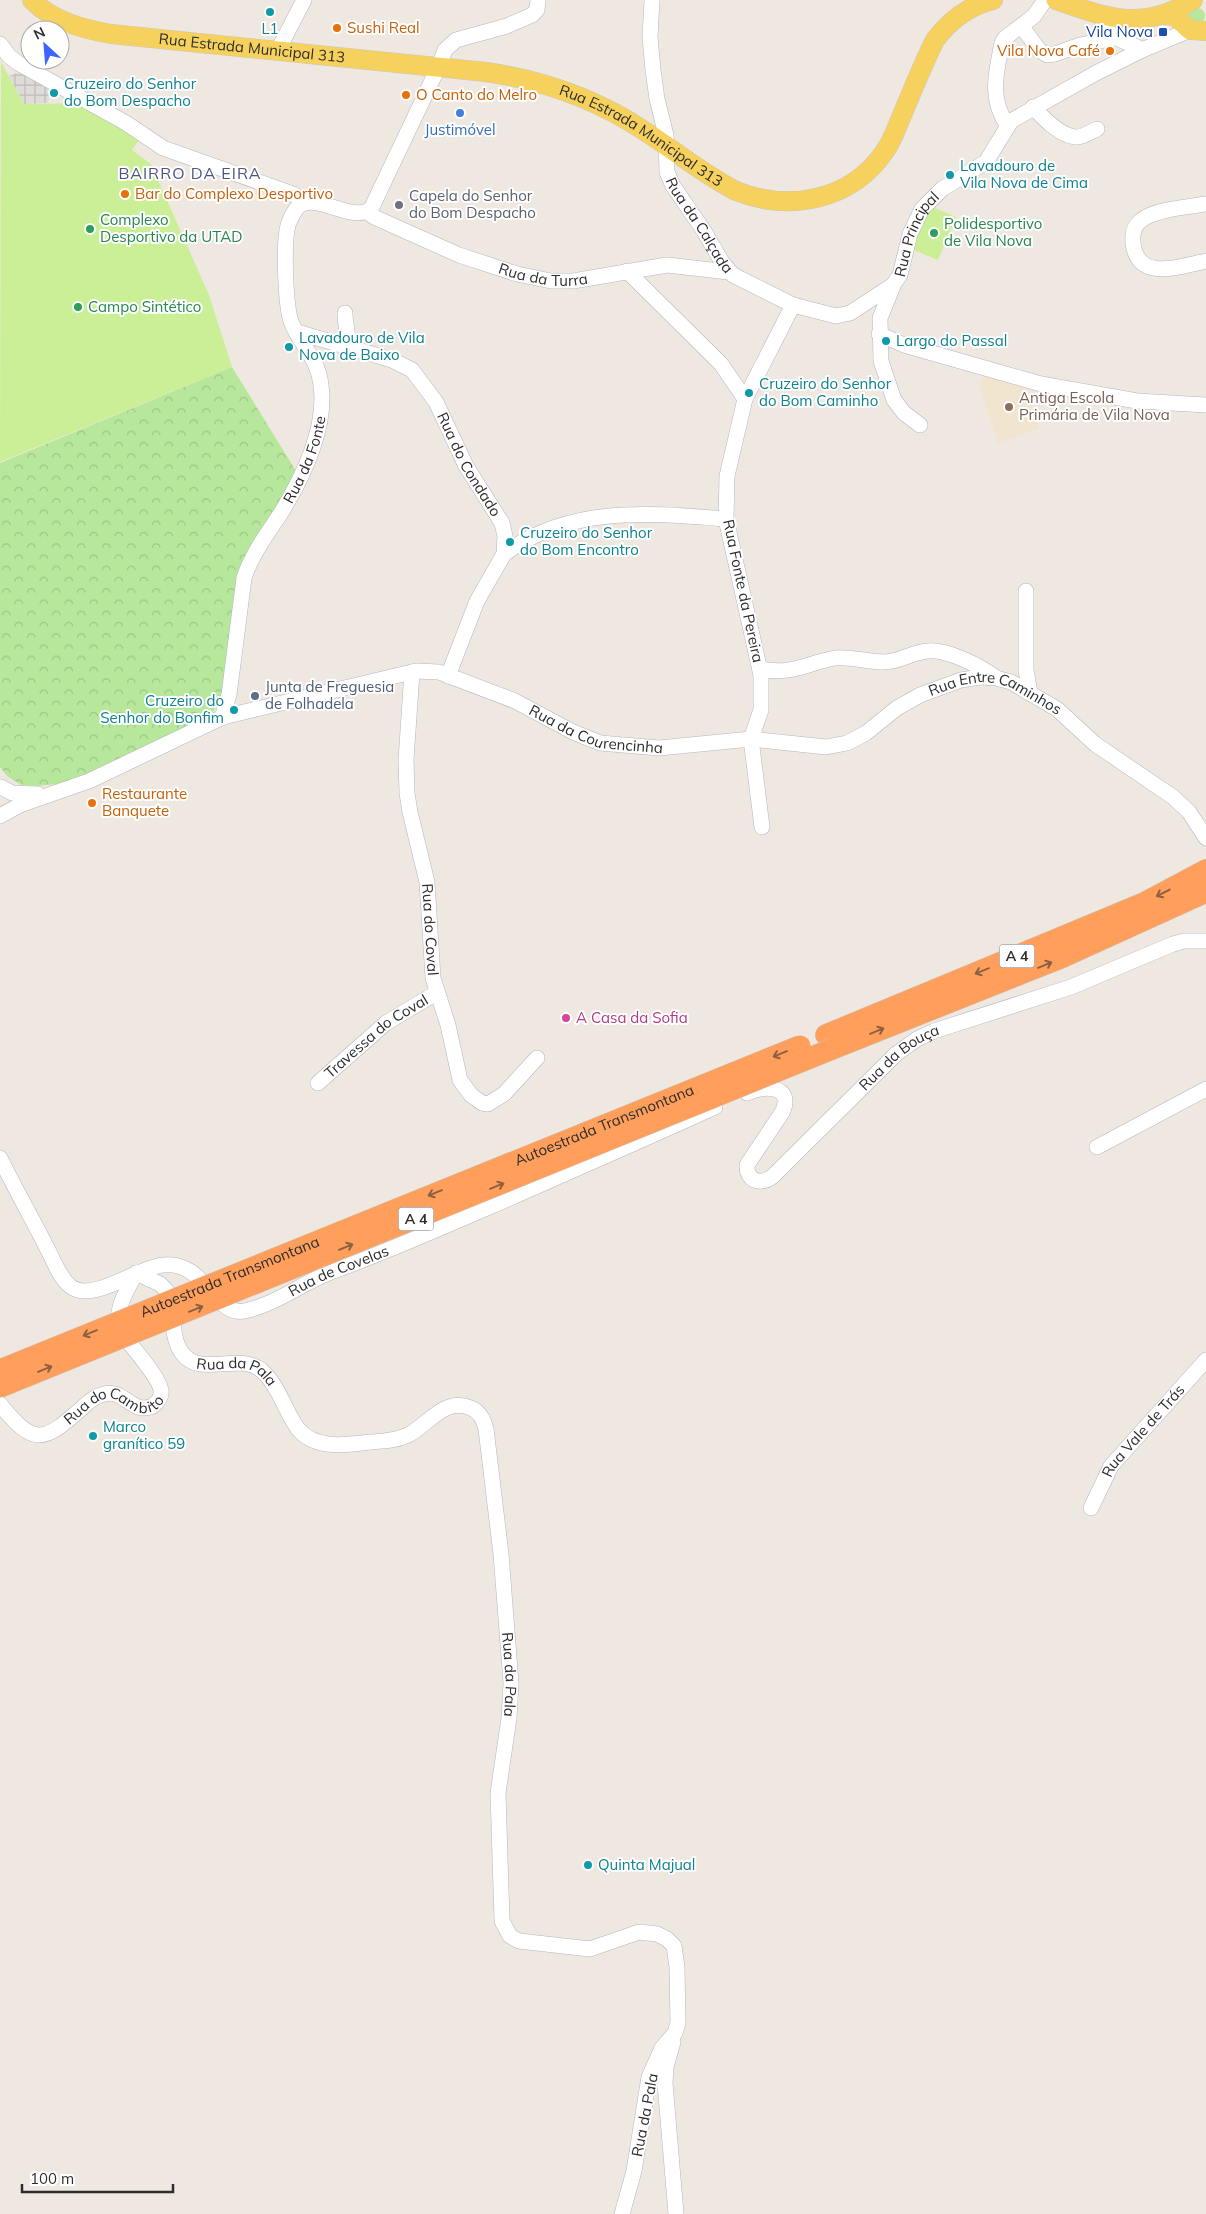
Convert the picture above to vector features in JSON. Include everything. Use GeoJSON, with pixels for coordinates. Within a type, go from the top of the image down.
{"type":"FeatureCollection","features":[{"type":"Feature","properties":{"kind":"highway","name":"Autoestrada Transmontana"},"geometry":{"type":"LineString","coordinates":[[0,1388],[829,1042],[1144,903],[1206,870]]}},
{"type":"Feature","properties":{"kind":"highway","name":"Autoestrada Transmontana"},"geometry":{"type":"LineString","coordinates":[[0,1370],[829,1042],[1063,957],[1206,892]]}},
{"type":"Feature","properties":{"kind":"main road","name":"Rua Estrada Municipal 313"},"geometry":{"type":"LineString","coordinates":[[32,0],[52,16],[63,20]]}},
{"type":"Feature","properties":{"kind":"main road","name":"Rua Estrada Municipal 313"},"geometry":{"type":"LineString","coordinates":[[43,0],[66,20]]}},
{"type":"Feature","properties":{"kind":"main road","name":"Rua Estrada Municipal 313"},"geometry":{"type":"LineString","coordinates":[[70,23],[86,29],[110,34],[508,76],[556,88],[588,100],[629,121],[723,184],[755,198],[773,202],[792,202],[819,198],[835,191],[866,172],[885,151],[927,55],[944,28],[964,11],[993,0]]}},
{"type":"Feature","properties":{"kind":"main road"},"geometry":{"type":"LineString","coordinates":[[1056,0],[1138,20],[1164,15],[1195,17]]}},
{"type":"Feature","properties":{"kind":"street"},"geometry":{"type":"LineString","coordinates":[[277,52],[304,0]]}},
{"type":"Feature","properties":{"kind":"street"},"geometry":{"type":"LineString","coordinates":[[0,44],[9,56],[18,63],[118,118],[163,148],[293,194],[306,202],[367,212],[377,198],[442,56],[449,45],[456,40],[507,26],[532,15],[537,10],[538,0]]}},
{"type":"Feature","properties":{"kind":"street","name":"Rua da Calçada"},"geometry":{"type":"LineString","coordinates":[[652,0],[651,48],[657,99],[667,147],[669,179],[729,272],[793,305],[840,316],[854,310],[893,285]]}},
{"type":"Feature","properties":{"kind":"street"},"geometry":{"type":"LineString","coordinates":[[1007,125],[996,100],[995,84],[1002,42],[1038,12],[1045,0]]}},
{"type":"Feature","properties":{"kind":"street"},"geometry":{"type":"LineString","coordinates":[[1090,8],[1107,31],[1116,38],[1142,50]]}},
{"type":"Feature","properties":{"kind":"street","name":"Rua Principal"},"geometry":{"type":"LineString","coordinates":[[920,425],[899,408],[890,391],[881,361],[879,334],[881,311],[893,285],[900,275],[910,234],[922,209],[942,189],[986,162],[1007,125],[1034,107],[1142,50],[1195,17]]}},
{"type":"Feature","properties":{"kind":"street"},"geometry":{"type":"LineString","coordinates":[[1022,27],[1039,50],[1048,55],[1080,45],[1116,38]]}},
{"type":"Feature","properties":{"kind":"street"},"geometry":{"type":"LineString","coordinates":[[1034,107],[1046,122],[1072,136],[1081,136],[1097,129]]}},
{"type":"Feature","properties":{"kind":"street","name":"Rua da Fonte"},"geometry":{"type":"LineString","coordinates":[[222,718],[230,691],[244,578],[248,565],[282,511],[307,463],[319,419],[322,386],[319,370],[290,317],[287,285],[286,234],[288,224],[295,211],[306,202]]}},
{"type":"Feature","properties":{"kind":"street"},"geometry":{"type":"LineString","coordinates":[[1206,204],[1149,216],[1138,223],[1133,237],[1135,251],[1139,259],[1151,268],[1164,269],[1206,261]]}},
{"type":"Feature","properties":{"kind":"street","name":"Rua da Turra"},"geometry":{"type":"LineString","coordinates":[[367,212],[374,217],[459,255],[540,279],[573,281],[627,271],[676,265],[729,272]]}},
{"type":"Feature","properties":{"kind":"street"},"geometry":{"type":"LineString","coordinates":[[627,271],[721,364],[746,399]]}},
{"type":"Feature","properties":{"kind":"street","name":"Rua Fonte da Pereira"},"geometry":{"type":"LineString","coordinates":[[751,739],[761,710],[760,669],[726,519],[728,465],[746,399],[793,305]]}},
{"type":"Feature","properties":{"kind":"street"},"geometry":{"type":"LineString","coordinates":[[345,313],[349,332],[348,347]]}},
{"type":"Feature","properties":{"kind":"street","name":"Rua do Condado"},"geometry":{"type":"LineString","coordinates":[[297,332],[399,362],[417,375],[436,402],[466,466],[496,511],[503,527],[504,554]]}},
{"type":"Feature","properties":{"kind":"street"},"geometry":{"type":"LineString","coordinates":[[879,334],[904,345],[1041,384],[1137,401],[1206,404]]}},
{"type":"Feature","properties":{"kind":"street"},"geometry":{"type":"LineString","coordinates":[[448,676],[477,601],[504,554],[530,538],[560,526],[607,515],[645,514],[726,519]]}},
{"type":"Feature","properties":{"kind":"street"},"geometry":{"type":"LineString","coordinates":[[503,527],[514,535],[530,538]]}},
{"type":"Feature","properties":{"kind":"street"},"geometry":{"type":"LineString","coordinates":[[1026,591],[1026,670],[1030,693]]}},
{"type":"Feature","properties":{"kind":"street"},"geometry":{"type":"LineString","coordinates":[[760,669],[777,672],[795,670],[837,658],[849,658],[862,662],[893,662],[928,651],[942,652],[968,662],[983,668],[996,678]]}},
{"type":"Feature","properties":{"kind":"street","name":"Rua da Courencinha"},"geometry":{"type":"LineString","coordinates":[[16,802],[54,793],[89,781],[222,718],[412,672],[434,671],[521,703],[577,735],[600,743],[641,748],[659,748],[751,739]]}},
{"type":"Feature","properties":{"kind":"street","name":"Rua do Coval"},"geometry":{"type":"LineString","coordinates":[[412,672],[406,766],[408,793],[411,818],[426,875],[432,969],[436,993],[448,1025],[460,1080],[465,1089],[482,1103],[491,1104],[537,1058]]}},
{"type":"Feature","properties":{"kind":"street","name":"Rua Entre Caminhos"},"geometry":{"type":"LineString","coordinates":[[751,739],[826,747],[837,746],[866,733],[897,708],[920,695],[961,680],[981,677],[996,678],[1012,682],[1056,709],[1095,744],[1173,797],[1189,812],[1206,838]]}},
{"type":"Feature","properties":{"kind":"street"},"geometry":{"type":"LineString","coordinates":[[751,739],[762,828]]}},
{"type":"Feature","properties":{"kind":"street"},"geometry":{"type":"LineString","coordinates":[[1,787],[16,802],[1,815]]}},
{"type":"Feature","properties":{"kind":"street","name":"Rua da Bouça"},"geometry":{"type":"LineString","coordinates":[[750,1092],[762,1088],[775,1088],[783,1095],[785,1102],[783,1111],[748,1164],[747,1172],[751,1178],[763,1182],[773,1176],[890,1059],[917,1039],[934,1031],[1071,987],[1173,944],[1184,941],[1206,941]]}},
{"type":"Feature","properties":{"kind":"street","name":"Travessa do Coval"},"geometry":{"type":"LineString","coordinates":[[318,1083],[386,1024],[436,993]]}},
{"type":"Feature","properties":{"kind":"street"},"geometry":{"type":"LineString","coordinates":[[1097,1147],[1206,1089]]}},
{"type":"Feature","properties":{"kind":"street","name":"Rua de Covelas"},"geometry":{"type":"LineString","coordinates":[[0,1158],[57,1267],[69,1285],[78,1290],[89,1292],[159,1265],[182,1266],[197,1276],[230,1310],[239,1312],[250,1309],[321,1276],[378,1256],[750,1092]]}},
{"type":"Feature","properties":{"kind":"street","name":"Rua do Cambito"},"geometry":{"type":"LineString","coordinates":[[0,1404],[23,1428],[41,1435],[57,1430],[90,1401],[105,1393],[117,1394],[140,1408],[150,1407],[155,1404],[161,1396],[160,1385],[120,1331],[117,1321],[120,1305],[136,1273]]}},
{"type":"Feature","properties":{"kind":"street","name":"Rua da Pala"},"geometry":{"type":"LineString","coordinates":[[136,1273],[160,1284],[166,1290],[178,1346],[183,1355],[196,1364],[241,1363],[260,1369],[272,1383],[298,1429],[314,1441],[344,1445],[399,1439],[416,1431],[443,1409],[454,1405],[469,1407],[480,1415],[486,1429],[501,1554],[511,1683],[510,1718],[498,1793],[502,1921],[508,1933],[516,1940],[582,1949],[597,1948],[641,1932],[650,1932],[667,1939],[674,1946],[677,1967],[678,2023],[675,2033],[662,2048],[649,2077],[634,2171],[622,2214]]}},
{"type":"Feature","properties":{"kind":"street","name":"Rua Vale de Trás"},"geometry":{"type":"LineString","coordinates":[[1091,1508],[1111,1466],[1206,1360]]}},
{"type":"Feature","properties":{"kind":"street"},"geometry":{"type":"LineString","coordinates":[[675,2033],[666,2067],[665,2083],[676,2214]]}},
{"type":"Feature","properties":{"kind":"shaded area"},"geometry":{"type":"Polygon","coordinates":[[[22,71],[51,86],[48,103],[24,104],[9,76],[22,71]]]}},
{"type":"Feature","properties":{"kind":"shaded area","name":"Antiga Escola Primária de Vila Nova"},"geometry":{"type":"Polygon","coordinates":[[[984,374],[1025,385],[1039,428],[998,443],[979,384],[984,374]]]}},
{"type":"Feature","properties":{"kind":"green space"},"geometry":{"type":"Polygon","coordinates":[[[1197,8],[1203,10],[1205,16],[1203,22],[1197,24],[1191,22],[1189,16],[1191,10],[1197,8]]]}},
{"type":"Feature","properties":{"kind":"green space","name":"Complexo Desportivo da UTAD"},"geometry":{"type":"Polygon","coordinates":[[[1,62],[24,104],[86,103],[141,137],[132,150],[151,164],[209,295],[232,367],[0,462],[1,62]]]}},
{"type":"Feature","properties":{"kind":"green space","name":"Polidesportivo de Vila Nova"},"geometry":{"type":"Polygon","coordinates":[[[930,206],[956,217],[938,260],[911,249],[930,206]]]}},
{"type":"Feature","properties":{"kind":"green space"},"geometry":{"type":"Polygon","coordinates":[[[232,367],[296,471],[236,583],[225,686],[218,705],[204,719],[100,771],[65,783],[38,786],[21,785],[7,776],[0,767],[0,463],[232,367]]]}},
{"type":"Feature","properties":{"kind":"place","name":"L1"},"geometry":{"type":"Point","coordinates":[270,12]}},
{"type":"Feature","properties":{"kind":"place","name":"Sushi Real"},"geometry":{"type":"Point","coordinates":[337,28]}},
{"type":"Feature","properties":{"kind":"place","name":"Vila Nova"},"geometry":{"type":"Point","coordinates":[1163,32]}},
{"type":"Feature","properties":{"kind":"place","name":"Vila Nova Café"},"geometry":{"type":"Point","coordinates":[1110,51]}},
{"type":"Feature","properties":{"kind":"place","name":"Cruzeiro do Senhor do Bom Despacho"},"geometry":{"type":"Point","coordinates":[54,93]}},
{"type":"Feature","properties":{"kind":"place","name":"O Canto do Melro"},"geometry":{"type":"Point","coordinates":[406,95]}},
{"type":"Feature","properties":{"kind":"place","name":"Justimóvel"},"geometry":{"type":"Point","coordinates":[460,113]}},
{"type":"Feature","properties":{"kind":"place","name":"Lavadouro de Vila Nova de Cima"},"geometry":{"type":"Point","coordinates":[950,175]}},
{"type":"Feature","properties":{"kind":"place","name":"Bar do Complexo Desportivo"},"geometry":{"type":"Point","coordinates":[125,194]}},
{"type":"Feature","properties":{"kind":"place","name":"Capela do Senhor do Bom Despacho"},"geometry":{"type":"Point","coordinates":[399,205]}},
{"type":"Feature","properties":{"kind":"place","name":"Complexo Desportivo da UTAD"},"geometry":{"type":"Point","coordinates":[90,229]}},
{"type":"Feature","properties":{"kind":"place","name":"Polidesportivo de Vila Nova"},"geometry":{"type":"Point","coordinates":[934,233]}},
{"type":"Feature","properties":{"kind":"place","name":"Campo Sintético"},"geometry":{"type":"Point","coordinates":[78,307]}},
{"type":"Feature","properties":{"kind":"place","name":"Largo do Passal"},"geometry":{"type":"Point","coordinates":[886,341]}},
{"type":"Feature","properties":{"kind":"place","name":"Lavadouro de Vila Nova de Baixo"},"geometry":{"type":"Point","coordinates":[289,347]}},
{"type":"Feature","properties":{"kind":"place","name":"Cruzeiro do Senhor do Bom Caminho"},"geometry":{"type":"Point","coordinates":[749,393]}},
{"type":"Feature","properties":{"kind":"place","name":"Antiga Escola Primária de Vila Nova"},"geometry":{"type":"Point","coordinates":[1009,407]}},
{"type":"Feature","properties":{"kind":"place","name":"Cruzeiro do Senhor do Bom Encontro"},"geometry":{"type":"Point","coordinates":[510,542]}},
{"type":"Feature","properties":{"kind":"place","name":"Junta de Freguesia de Folhadela"},"geometry":{"type":"Point","coordinates":[255,696]}},
{"type":"Feature","properties":{"kind":"place","name":"Cruzeiro do Senhor do Bonfim"},"geometry":{"type":"Point","coordinates":[234,710]}},
{"type":"Feature","properties":{"kind":"place","name":"Restaurante Banquete"},"geometry":{"type":"Point","coordinates":[92,803]}},
{"type":"Feature","properties":{"kind":"place","name":"A Casa da Sofia"},"geometry":{"type":"Point","coordinates":[566,1018]}},
{"type":"Feature","properties":{"kind":"place","name":"Marco granítico 59"},"geometry":{"type":"Point","coordinates":[93,1436]}},
{"type":"Feature","properties":{"kind":"place","name":"Quinta Majual"},"geometry":{"type":"Point","coordinates":[588,1865]}},
{"type":"Feature","properties":{"kind":"district","name":"BAIRRO DA EIRA"},"geometry":{"type":"Point","coordinates":[190,173]}}]}
